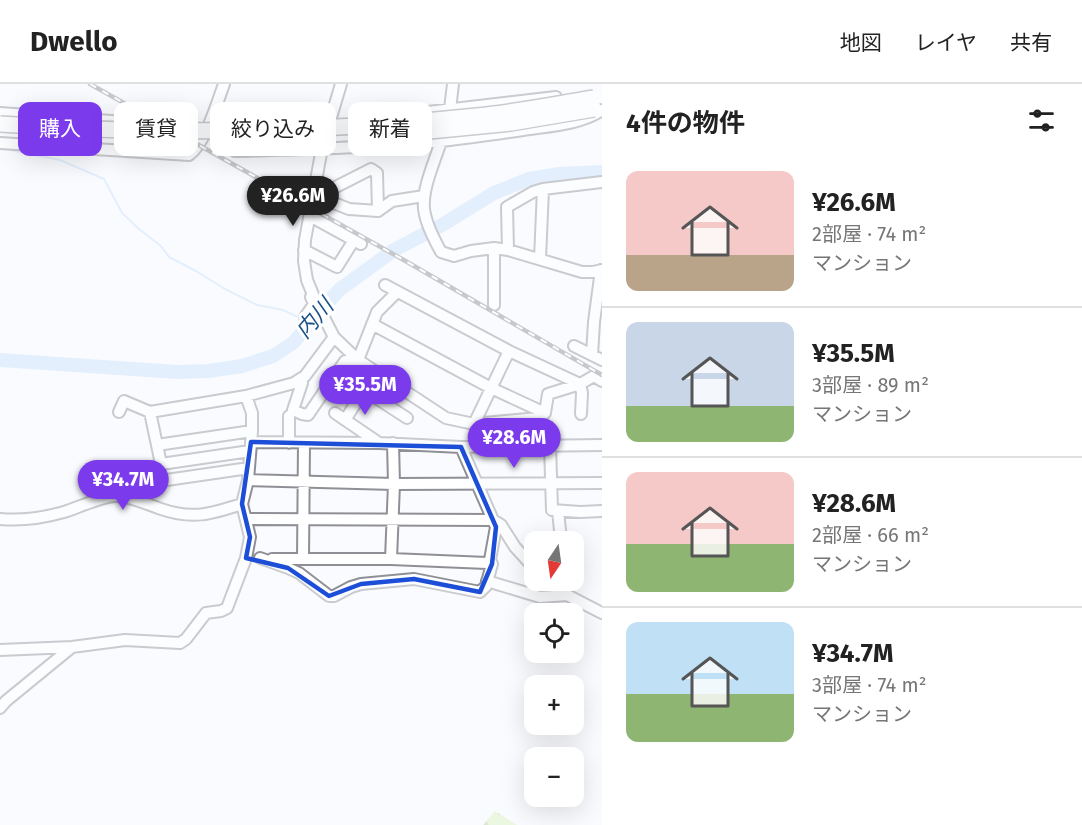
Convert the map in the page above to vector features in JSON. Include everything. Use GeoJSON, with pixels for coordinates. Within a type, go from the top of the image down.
{"type":"FeatureCollection","features":[{"type":"Feature","properties":{"kind":"highway"},"geometry":{"type":"LineString","coordinates":[[0,124],[239,132],[347,128],[598,103]]}},
{"type":"Feature","properties":{"kind":"highway"},"geometry":{"type":"LineString","coordinates":[[0,133],[162,140],[282,141],[348,138],[511,123],[598,103]]}},
{"type":"Feature","properties":{"kind":"street"},"geometry":{"type":"LineString","coordinates":[[198,145],[224,84]]}},
{"type":"Feature","properties":{"kind":"street"},"geometry":{"type":"LineString","coordinates":[[336,102],[341,84]]}},
{"type":"Feature","properties":{"kind":"street"},"geometry":{"type":"LineString","coordinates":[[450,109],[453,84]]}},
{"type":"Feature","properties":{"kind":"street"},"geometry":{"type":"LineString","coordinates":[[336,121],[590,92],[598,103],[594,116],[566,123],[441,141],[336,147]]}},
{"type":"Feature","properties":{"kind":"street"},"geometry":{"type":"LineString","coordinates":[[0,113],[114,121]]}},
{"type":"Feature","properties":{"kind":"street"},"geometry":{"type":"LineString","coordinates":[[441,141],[424,196],[427,222],[441,252],[454,256],[495,248],[582,272],[602,270],[594,322],[597,357]]}},
{"type":"Feature","properties":{"kind":"street"},"geometry":{"type":"LineString","coordinates":[[0,143],[114,150]]}},
{"type":"Feature","properties":{"kind":"street"},"geometry":{"type":"LineString","coordinates":[[321,156],[316,195],[305,240],[307,280],[326,320],[331,341],[353,360],[446,418],[474,424],[538,418],[545,413],[548,394],[579,384],[594,376],[602,381]]}},
{"type":"Feature","properties":{"kind":"street"},"geometry":{"type":"LineString","coordinates":[[316,195],[371,169],[377,173],[378,211]]}},
{"type":"Feature","properties":{"kind":"street"},"geometry":{"type":"LineString","coordinates":[[508,250],[507,207],[543,189],[602,182]]}},
{"type":"Feature","properties":{"kind":"street"},"geometry":{"type":"LineString","coordinates":[[540,260],[543,189]]}},
{"type":"Feature","properties":{"kind":"street"},"geometry":{"type":"LineString","coordinates":[[316,195],[349,209],[378,211],[392,201],[424,196]]}},
{"type":"Feature","properties":{"kind":"street"},"geometry":{"type":"LineString","coordinates":[[304,255],[337,267],[357,242],[310,216]]}},
{"type":"Feature","properties":{"kind":"street"},"geometry":{"type":"LineString","coordinates":[[494,305],[495,248]]}},
{"type":"Feature","properties":{"kind":"street"},"geometry":{"type":"LineString","coordinates":[[304,255],[299,274],[314,304],[305,317]]}},
{"type":"Feature","properties":{"kind":"street"},"geometry":{"type":"LineString","coordinates":[[385,285],[508,351],[579,384],[582,393],[581,414]]}},
{"type":"Feature","properties":{"kind":"street"},"geometry":{"type":"LineString","coordinates":[[353,360],[377,312],[398,292]]}},
{"type":"Feature","properties":{"kind":"street"},"geometry":{"type":"LineString","coordinates":[[372,324],[491,388],[545,413]]}},
{"type":"Feature","properties":{"kind":"street"},"geometry":{"type":"LineString","coordinates":[[119,412],[124,401],[150,412],[246,396],[294,383],[305,376],[331,341]]}},
{"type":"Feature","properties":{"kind":"street"},"geometry":{"type":"LineString","coordinates":[[574,346],[597,357]]}},
{"type":"Feature","properties":{"kind":"street"},"geometry":{"type":"LineString","coordinates":[[474,424],[508,351]]}},
{"type":"Feature","properties":{"kind":"street"},"geometry":{"type":"LineString","coordinates":[[301,379],[302,383],[293,410],[308,415],[345,361],[353,360]]}},
{"type":"Feature","properties":{"kind":"street"},"geometry":{"type":"LineString","coordinates":[[345,420],[364,390],[407,418]]}},
{"type":"Feature","properties":{"kind":"street"},"geometry":{"type":"LineString","coordinates":[[0,650],[72,647],[125,640],[180,643],[186,639],[206,613],[227,608],[246,558],[250,537],[242,504],[248,480],[251,441],[252,413],[246,396]]}},
{"type":"Feature","properties":{"kind":"street"},"geometry":{"type":"LineString","coordinates":[[150,412],[161,464],[251,441]]}},
{"type":"Feature","properties":{"kind":"street"},"geometry":{"type":"LineString","coordinates":[[335,413],[379,443]]}},
{"type":"Feature","properties":{"kind":"street"},"geometry":{"type":"LineString","coordinates":[[289,416],[289,443]]}},
{"type":"Feature","properties":{"kind":"street"},"geometry":{"type":"LineString","coordinates":[[157,445],[251,441],[393,443],[460,447],[602,445]]}},
{"type":"Feature","properties":{"kind":"street"},"geometry":{"type":"LineString","coordinates":[[303,559],[304,443]]}},
{"type":"Feature","properties":{"kind":"street"},"geometry":{"type":"LineString","coordinates":[[391,560],[393,443]]}},
{"type":"Feature","properties":{"kind":"street"},"geometry":{"type":"LineString","coordinates":[[550,446],[552,510],[602,511]]}},
{"type":"Feature","properties":{"kind":"street"},"geometry":{"type":"LineString","coordinates":[[260,558],[299,573],[329,596],[361,584],[414,579],[480,592],[486,586],[492,564],[490,560],[496,527],[460,447]]}},
{"type":"Feature","properties":{"kind":"street"},"geometry":{"type":"LineString","coordinates":[[118,496],[124,491],[146,483],[249,468]]}},
{"type":"Feature","properties":{"kind":"street"},"geometry":{"type":"LineString","coordinates":[[248,480],[394,484],[602,483]]}},
{"type":"Feature","properties":{"kind":"street"},"geometry":{"type":"LineString","coordinates":[[0,519],[38,518],[113,496],[187,516],[208,515],[242,504]]}},
{"type":"Feature","properties":{"kind":"street"},"geometry":{"type":"LineString","coordinates":[[558,511],[560,531]]}},
{"type":"Feature","properties":{"kind":"street"},"geometry":{"type":"LineString","coordinates":[[246,519],[494,520],[501,525],[524,557]]}},
{"type":"Feature","properties":{"kind":"street"},"geometry":{"type":"LineString","coordinates":[[246,558],[487,563],[490,560]]}},
{"type":"Feature","properties":{"kind":"street"},"geometry":{"type":"LineString","coordinates":[[487,582],[540,597],[567,595]]}},
{"type":"Feature","properties":{"kind":"street"},"geometry":{"type":"LineString","coordinates":[[561,591],[602,613]]}},
{"type":"Feature","properties":{"kind":"street"},"geometry":{"type":"LineString","coordinates":[[0,708],[72,647]]}},
{"type":"Feature","properties":{"kind":"highlighted area"},"geometry":{"type":"Polygon","coordinates":[[[251,442],[461,447],[496,527],[492,564],[480,592],[414,579],[361,584],[329,596],[288,568],[246,558],[250,537],[242,504],[251,442]]]}},
{"type":"Feature","properties":{"kind":"green space"},"geometry":{"type":"Polygon","coordinates":[[[495,811],[517,825],[483,825],[495,811]]]}},
{"type":"Feature","properties":{"kind":"waterway"},"geometry":{"type":"LineString","coordinates":[[0,148],[60,160],[104,179],[122,213],[161,246],[169,257],[257,305],[283,310],[300,318]]}},
{"type":"Feature","properties":{"kind":"waterway","name":"内川"},"geometry":{"type":"LineString","coordinates":[[0,360],[177,372],[209,371],[242,366],[273,356],[293,343],[339,290],[394,250],[442,225],[494,193],[529,179],[559,174],[602,172]]}},
{"type":"Feature","properties":{"kind":"railway"},"geometry":{"type":"LineString","coordinates":[[90,84],[402,259],[602,375]]}}]}
